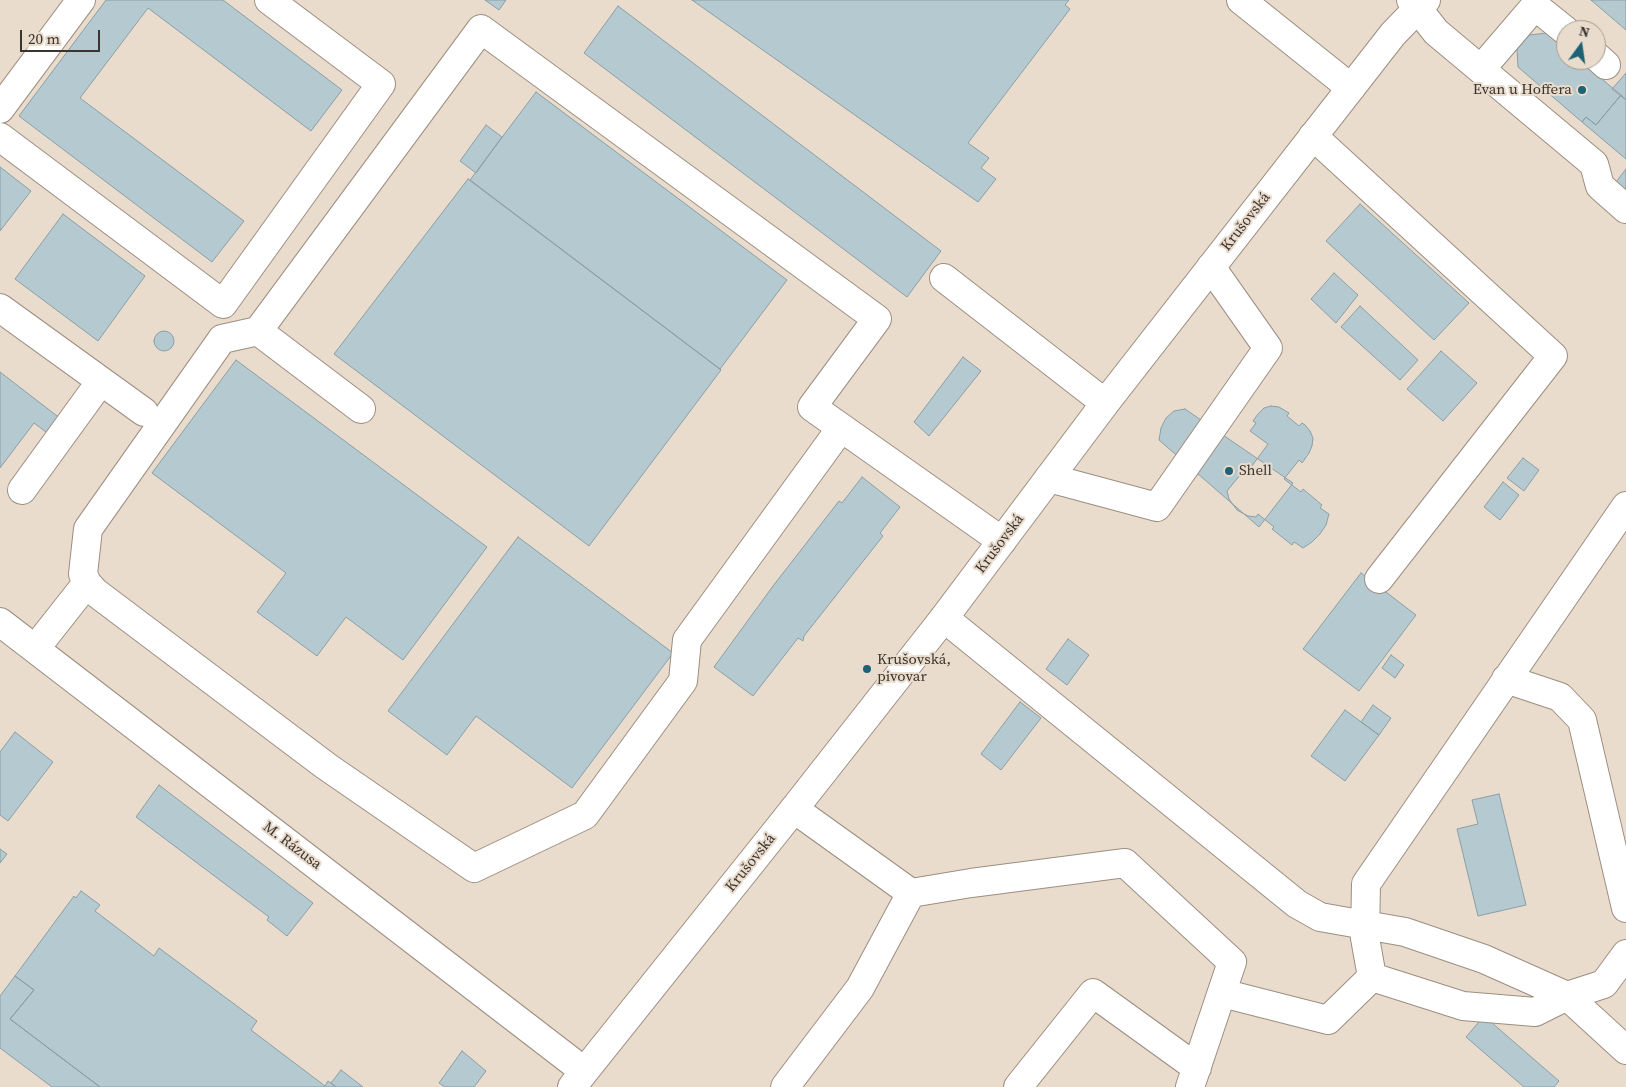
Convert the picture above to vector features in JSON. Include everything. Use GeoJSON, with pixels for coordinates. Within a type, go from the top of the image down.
{"type":"FeatureCollection","features":[{"type":"Feature","properties":{"kind":"main road"},"geometry":{"type":"LineString","coordinates":[[0,109],[81,0]]}},
{"type":"Feature","properties":{"kind":"main road"},"geometry":{"type":"LineString","coordinates":[[0,137],[222,304],[381,84],[269,0]]}},
{"type":"Feature","properties":{"kind":"main road"},"geometry":{"type":"LineString","coordinates":[[1241,0],[1351,88]]}},
{"type":"Feature","properties":{"kind":"main road"},"geometry":{"type":"LineString","coordinates":[[1418,3],[1436,32],[1594,164],[1600,186],[1626,209]]}},
{"type":"Feature","properties":{"kind":"main road","name":"Krušovská"},"geometry":{"type":"LineString","coordinates":[[578,1079],[944,618],[1105,403],[1418,3]]}},
{"type":"Feature","properties":{"kind":"main road"},"geometry":{"type":"LineString","coordinates":[[1481,69],[1535,6],[1556,24]]}},
{"type":"Feature","properties":{"kind":"main road"},"geometry":{"type":"LineString","coordinates":[[841,428],[687,640],[683,681],[585,815],[474,868],[326,766],[95,592],[87,583],[83,574],[88,529],[222,339],[258,331],[481,29],[877,318],[812,407],[1002,541]]}},
{"type":"Feature","properties":{"kind":"main road"},"geometry":{"type":"LineString","coordinates":[[1313,136],[1553,356],[1379,579]]}},
{"type":"Feature","properties":{"kind":"main road"},"geometry":{"type":"LineString","coordinates":[[1049,478],[1157,507],[1268,348],[1211,267]]}},
{"type":"Feature","properties":{"kind":"main road"},"geometry":{"type":"LineString","coordinates":[[944,278],[1105,403]]}},
{"type":"Feature","properties":{"kind":"main road"},"geometry":{"type":"LineString","coordinates":[[0,308],[144,412]]}},
{"type":"Feature","properties":{"kind":"main road"},"geometry":{"type":"LineString","coordinates":[[258,331],[362,409]]}},
{"type":"Feature","properties":{"kind":"main road"},"geometry":{"type":"LineString","coordinates":[[22,490],[101,381]]}},
{"type":"Feature","properties":{"kind":"main road"},"geometry":{"type":"LineString","coordinates":[[1372,977],[1365,938],[1366,884],[1626,506]]}},
{"type":"Feature","properties":{"kind":"main road"},"geometry":{"type":"LineString","coordinates":[[35,649],[87,583]]}},
{"type":"Feature","properties":{"kind":"main road"},"geometry":{"type":"LineString","coordinates":[[944,618],[1297,904],[1320,917],[1405,932],[1484,960],[1567,996],[1626,1050]]}},
{"type":"Feature","properties":{"kind":"main road","name":"M. Rázusa"},"geometry":{"type":"LineString","coordinates":[[0,622],[578,1079]]}},
{"type":"Feature","properties":{"kind":"main road"},"geometry":{"type":"LineString","coordinates":[[1506,679],[1560,698],[1582,720],[1626,908]]}},
{"type":"Feature","properties":{"kind":"main road"},"geometry":{"type":"LineString","coordinates":[[794,809],[911,893],[971,883],[1125,863],[1232,962],[1194,1077],[1093,993],[1018,1087]]}},
{"type":"Feature","properties":{"kind":"main road"},"geometry":{"type":"LineString","coordinates":[[785,1087],[860,988],[911,893]]}},
{"type":"Feature","properties":{"kind":"main road"},"geometry":{"type":"LineString","coordinates":[[1372,977],[1463,1006],[1535,1012],[1567,996],[1604,984],[1626,954]]}},
{"type":"Feature","properties":{"kind":"main road"},"geometry":{"type":"LineString","coordinates":[[1222,993],[1328,1020],[1372,977]]}},
{"type":"Feature","properties":{"kind":"building"},"geometry":{"type":"Polygon","coordinates":[[[106,0],[223,0],[342,90],[311,131],[148,8],[80,98],[244,221],[212,262],[19,116],[106,0]]]}},
{"type":"Feature","properties":{"kind":"building"},"geometry":{"type":"Polygon","coordinates":[[[485,0],[506,0],[499,10],[485,0]]]}},
{"type":"Feature","properties":{"kind":"building"},"geometry":{"type":"Polygon","coordinates":[[[692,0],[1069,0],[1065,5],[1070,9],[968,143],[989,158],[981,168],[996,179],[978,202],[692,0]]]}},
{"type":"Feature","properties":{"kind":"building"},"geometry":{"type":"Polygon","coordinates":[[[1591,0],[1626,0],[1626,30],[1591,0]]]}},
{"type":"Feature","properties":{"kind":"building"},"geometry":{"type":"Polygon","coordinates":[[[618,6],[941,251],[907,297],[584,53],[618,6]]]}},
{"type":"Feature","properties":{"kind":"building"},"geometry":{"type":"Polygon","coordinates":[[[1547,33],[1556,41],[1556,70],[1591,70],[1621,95],[1596,125],[1586,117],[1582,122],[1518,67],[1517,49],[1529,35],[1547,33]]]}},
{"type":"Feature","properties":{"kind":"building"},"geometry":{"type":"Polygon","coordinates":[[[1626,73],[1626,100],[1612,89],[1626,73]]]}},
{"type":"Feature","properties":{"kind":"building"},"geometry":{"type":"Polygon","coordinates":[[[536,92],[787,280],[720,369],[470,180],[536,92]]]}},
{"type":"Feature","properties":{"kind":"building"},"geometry":{"type":"Polygon","coordinates":[[[1621,95],[1626,100],[1626,159],[1582,122],[1586,117],[1596,125],[1621,95]]]}},
{"type":"Feature","properties":{"kind":"building"},"geometry":{"type":"Polygon","coordinates":[[[486,125],[502,137],[476,173],[460,161],[486,125]]]}},
{"type":"Feature","properties":{"kind":"building"},"geometry":{"type":"Polygon","coordinates":[[[0,167],[31,191],[0,231],[0,167]]]}},
{"type":"Feature","properties":{"kind":"building"},"geometry":{"type":"Polygon","coordinates":[[[1626,169],[1626,190],[1616,182],[1626,169]]]}},
{"type":"Feature","properties":{"kind":"building"},"geometry":{"type":"Polygon","coordinates":[[[468,179],[721,370],[589,546],[334,354],[468,179]]]}},
{"type":"Feature","properties":{"kind":"building"},"geometry":{"type":"Polygon","coordinates":[[[1360,204],[1469,303],[1434,340],[1326,241],[1360,204]]]}},
{"type":"Feature","properties":{"kind":"building"},"geometry":{"type":"Polygon","coordinates":[[[63,214],[145,276],[98,341],[15,279],[63,214]]]}},
{"type":"Feature","properties":{"kind":"building"},"geometry":{"type":"Polygon","coordinates":[[[1334,273],[1358,295],[1336,323],[1311,299],[1334,273]]]}},
{"type":"Feature","properties":{"kind":"building"},"geometry":{"type":"Polygon","coordinates":[[[1360,306],[1418,360],[1400,380],[1341,327],[1360,306]]]}},
{"type":"Feature","properties":{"kind":"building"},"geometry":{"type":"Polygon","coordinates":[[[164,331],[171,334],[174,341],[171,348],[164,351],[157,348],[154,341],[157,334],[164,331]]]}},
{"type":"Feature","properties":{"kind":"building"},"geometry":{"type":"Polygon","coordinates":[[[1441,351],[1477,383],[1443,421],[1407,389],[1441,351]]]}},
{"type":"Feature","properties":{"kind":"building"},"geometry":{"type":"Polygon","coordinates":[[[963,357],[981,371],[929,436],[914,422],[963,357]]]}},
{"type":"Feature","properties":{"kind":"building"},"geometry":{"type":"Polygon","coordinates":[[[236,360],[487,547],[403,660],[346,617],[317,656],[257,612],[286,573],[152,473],[236,360]]]}},
{"type":"Feature","properties":{"kind":"building"},"geometry":{"type":"Polygon","coordinates":[[[0,372],[61,419],[50,435],[34,423],[0,468],[0,372]]]}},
{"type":"Feature","properties":{"kind":"building"},"geometry":{"type":"Polygon","coordinates":[[[1271,406],[1279,407],[1289,413],[1287,416],[1299,426],[1302,423],[1305,425],[1313,438],[1309,453],[1302,463],[1299,460],[1284,479],[1301,492],[1303,489],[1322,505],[1320,508],[1329,514],[1326,525],[1320,534],[1303,548],[1294,542],[1292,545],[1272,529],[1274,527],[1258,514],[1256,517],[1248,516],[1237,510],[1229,499],[1227,491],[1246,468],[1249,470],[1268,444],[1250,431],[1256,423],[1253,421],[1258,414],[1264,408],[1271,406]]]}},
{"type":"Feature","properties":{"kind":"building"},"geometry":{"type":"Polygon","coordinates":[[[1185,409],[1293,483],[1259,527],[1159,440],[1161,428],[1166,418],[1174,411],[1185,409]]]}},
{"type":"Feature","properties":{"kind":"building"},"geometry":{"type":"Polygon","coordinates":[[[1523,458],[1539,470],[1524,491],[1507,478],[1523,458]]]}},
{"type":"Feature","properties":{"kind":"building"},"geometry":{"type":"Polygon","coordinates":[[[862,477],[900,507],[880,533],[883,536],[804,636],[803,641],[798,638],[753,696],[714,667],[773,586],[839,501],[842,503],[862,477]]]}},
{"type":"Feature","properties":{"kind":"building"},"geometry":{"type":"Polygon","coordinates":[[[1503,482],[1519,495],[1500,520],[1484,507],[1503,482]]]}},
{"type":"Feature","properties":{"kind":"building"},"geometry":{"type":"Polygon","coordinates":[[[518,537],[673,653],[572,788],[476,716],[447,755],[388,711],[518,537]]]}},
{"type":"Feature","properties":{"kind":"building"},"geometry":{"type":"Polygon","coordinates":[[[1361,573],[1416,615],[1359,691],[1303,649],[1361,573]]]}},
{"type":"Feature","properties":{"kind":"building"},"geometry":{"type":"Polygon","coordinates":[[[1068,639],[1089,655],[1067,685],[1046,669],[1068,639]]]}},
{"type":"Feature","properties":{"kind":"building"},"geometry":{"type":"Polygon","coordinates":[[[1391,655],[1404,665],[1395,678],[1382,668],[1391,655]]]}},
{"type":"Feature","properties":{"kind":"building"},"geometry":{"type":"Polygon","coordinates":[[[1020,702],[1041,718],[1001,770],[981,754],[1020,702]]]}},
{"type":"Feature","properties":{"kind":"building"},"geometry":{"type":"Polygon","coordinates":[[[1373,705],[1391,718],[1379,735],[1361,722],[1373,705]]]}},
{"type":"Feature","properties":{"kind":"building"},"geometry":{"type":"Polygon","coordinates":[[[1345,710],[1379,735],[1345,781],[1311,756],[1345,710]]]}},
{"type":"Feature","properties":{"kind":"building"},"geometry":{"type":"Polygon","coordinates":[[[15,732],[53,762],[8,821],[0,815],[0,752],[15,732]]]}},
{"type":"Feature","properties":{"kind":"building"},"geometry":{"type":"Polygon","coordinates":[[[159,785],[313,903],[287,936],[267,920],[269,917],[136,817],[159,785]]]}},
{"type":"Feature","properties":{"kind":"building"},"geometry":{"type":"Polygon","coordinates":[[[1499,794],[1526,905],[1478,916],[1457,829],[1478,824],[1472,800],[1499,794]]]}},
{"type":"Feature","properties":{"kind":"building"},"geometry":{"type":"Polygon","coordinates":[[[0,849],[7,854],[0,863],[0,849]]]}},
{"type":"Feature","properties":{"kind":"building"},"geometry":{"type":"Polygon","coordinates":[[[81,891],[100,905],[95,911],[154,956],[159,948],[257,1021],[251,1030],[325,1086],[328,1081],[336,1087],[100,1087],[10,1019],[34,990],[15,976],[74,896],[76,898],[81,891]]]}},
{"type":"Feature","properties":{"kind":"building"},"geometry":{"type":"Polygon","coordinates":[[[15,976],[34,990],[10,1019],[100,1087],[52,1087],[0,1048],[0,996],[15,976]]]}},
{"type":"Feature","properties":{"kind":"building"},"geometry":{"type":"Polygon","coordinates":[[[1484,1016],[1559,1081],[1554,1087],[1524,1087],[1466,1037],[1484,1016]]]}},
{"type":"Feature","properties":{"kind":"building"},"geometry":{"type":"Polygon","coordinates":[[[462,1051],[486,1071],[474,1087],[445,1087],[439,1083],[462,1051]]]}},
{"type":"Feature","properties":{"kind":"building"},"geometry":{"type":"Polygon","coordinates":[[[341,1070],[363,1087],[336,1087],[331,1083],[341,1070]]]}},
{"type":"Feature","properties":{"kind":"place","name":"Evan u Hoffera"},"geometry":{"type":"Point","coordinates":[1582,90]}},
{"type":"Feature","properties":{"kind":"place","name":"Shell"},"geometry":{"type":"Point","coordinates":[1229,471]}},
{"type":"Feature","properties":{"kind":"place","name":"Krušovská, pivovar"},"geometry":{"type":"Point","coordinates":[867,669]}}]}
